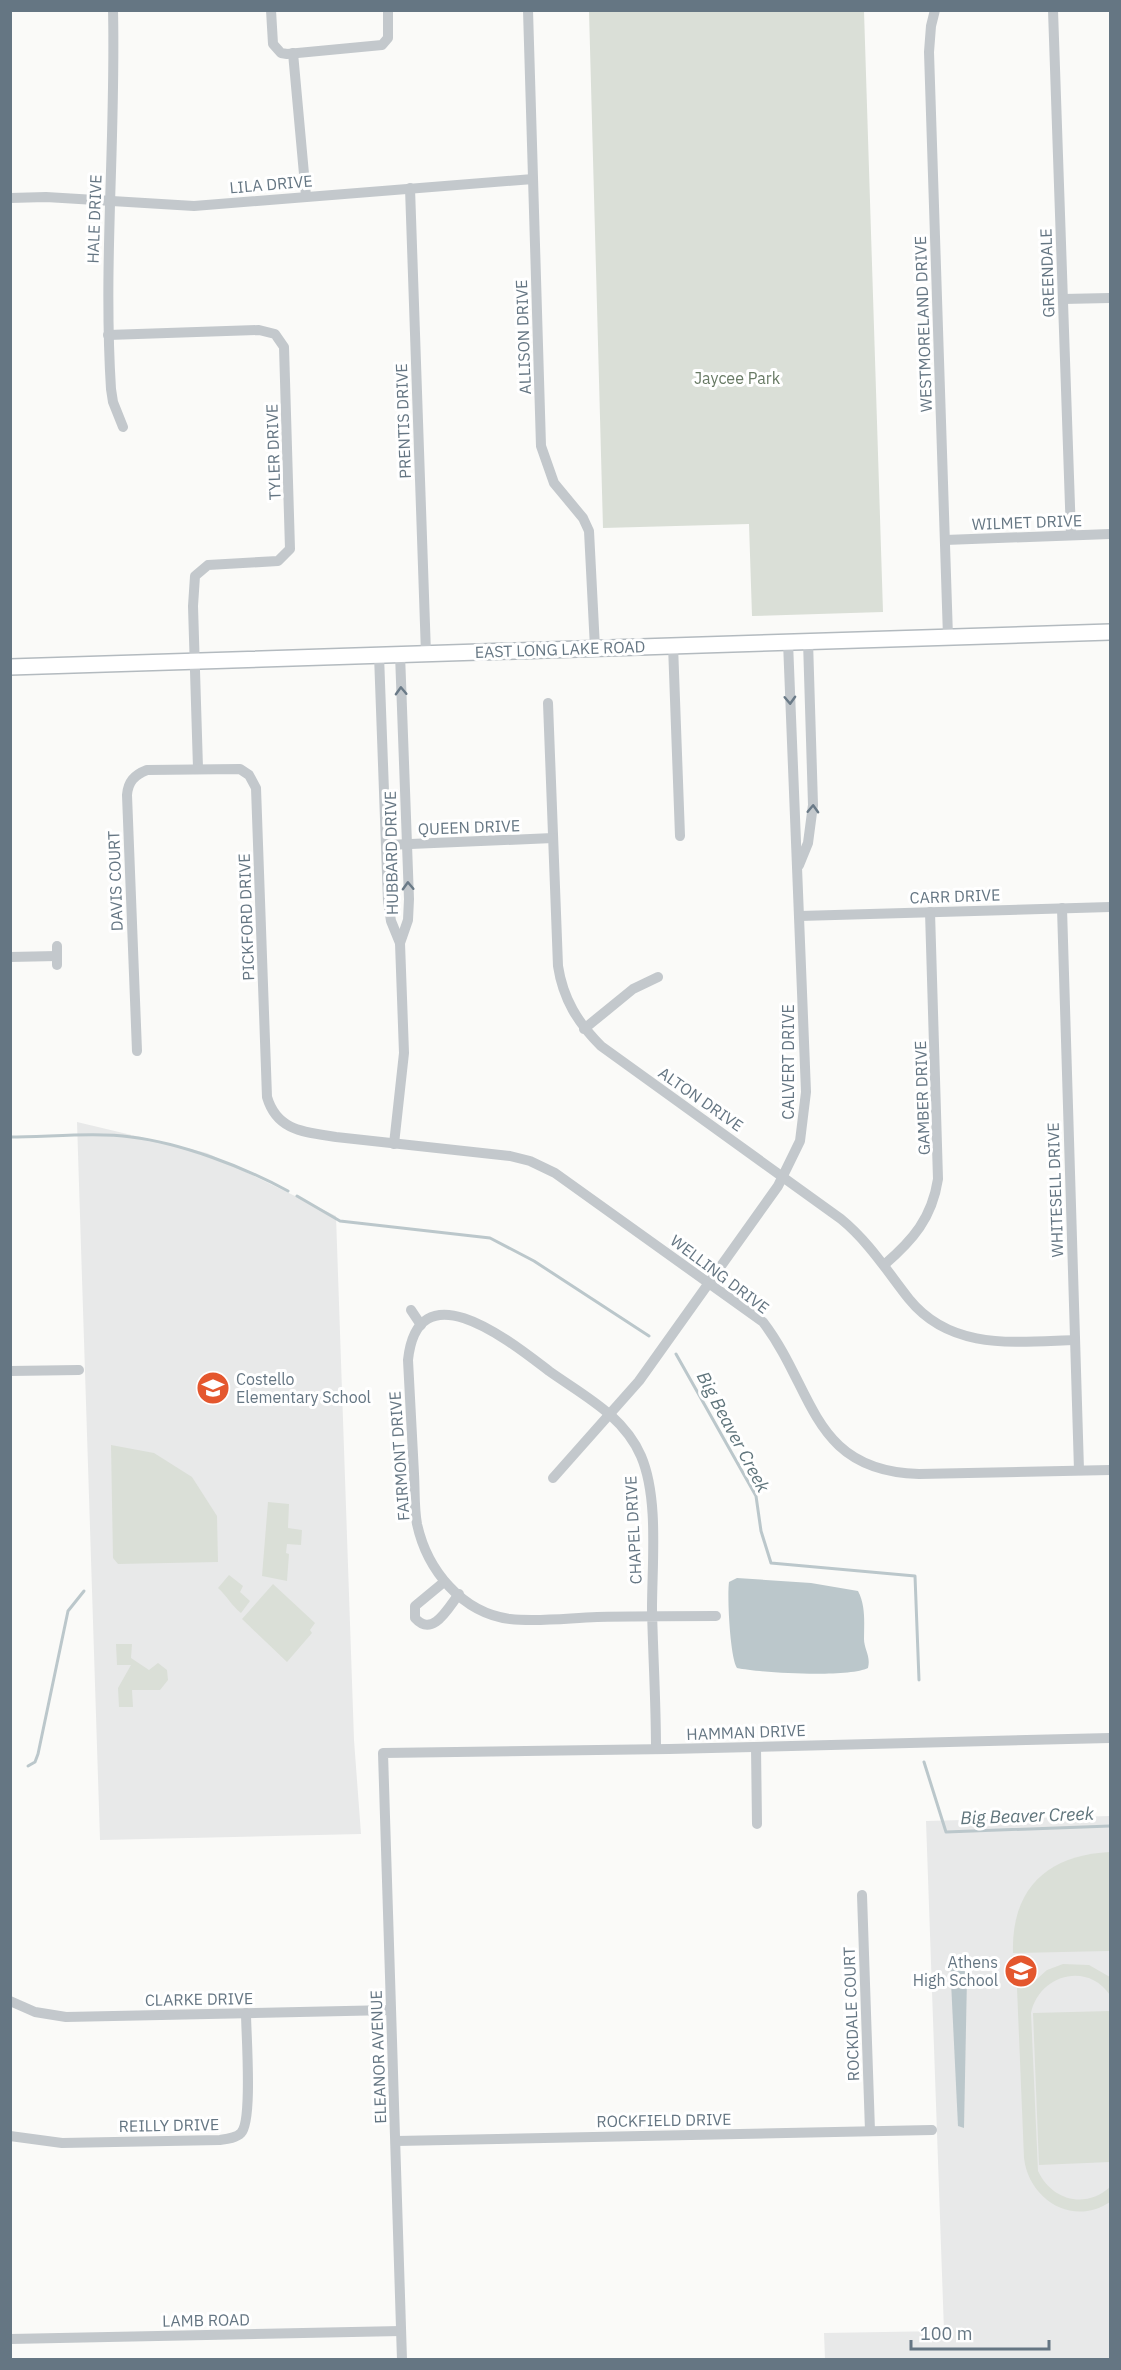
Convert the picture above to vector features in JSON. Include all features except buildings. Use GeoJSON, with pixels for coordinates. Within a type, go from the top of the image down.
{"type":"FeatureCollection","features":[{"type":"Feature","properties":{"kind":"main road","name":"EAST LONG LAKE ROAD"},"geometry":{"type":"LineString","coordinates":[[10,667],[1110,632]]}},
{"type":"Feature","properties":{"kind":"street","name":"HALE DRIVE"},"geometry":{"type":"LineString","coordinates":[[113,10],[115,95],[107,278],[108,335],[113,402],[123,427]]}},
{"type":"Feature","properties":{"kind":"street"},"geometry":{"type":"LineString","coordinates":[[271,10],[272,39],[275,49],[281,53],[377,47],[385,42],[389,33],[388,10]]}},
{"type":"Feature","properties":{"kind":"street","name":"ALLISON DRIVE"},"geometry":{"type":"LineString","coordinates":[[528,10],[542,446],[554,483],[583,518],[589,531],[595,648]]}},
{"type":"Feature","properties":{"kind":"street","name":"WESTMORELAND DRIVE"},"geometry":{"type":"LineString","coordinates":[[935,10],[929,52],[948,637]]}},
{"type":"Feature","properties":{"kind":"street","name":"GREENDALE"},"geometry":{"type":"LineString","coordinates":[[1053,10],[1071,535]]}},
{"type":"Feature","properties":{"kind":"street"},"geometry":{"type":"LineString","coordinates":[[294,53],[306,196]]}},
{"type":"Feature","properties":{"kind":"street","name":"LILA DRIVE"},"geometry":{"type":"LineString","coordinates":[[10,198],[45,197],[194,206],[533,180]]}},
{"type":"Feature","properties":{"kind":"street","name":"PRENTIS DRIVE"},"geometry":{"type":"LineString","coordinates":[[410,188],[426,654]]}},
{"type":"Feature","properties":{"kind":"street"},"geometry":{"type":"LineString","coordinates":[[1063,299],[1110,298]]}},
{"type":"Feature","properties":{"kind":"street","name":"TYLER DRIVE"},"geometry":{"type":"LineString","coordinates":[[108,335],[259,330],[275,334],[284,347],[290,549],[278,561],[215,564],[198,572],[193,589],[195,661]]}},
{"type":"Feature","properties":{"kind":"street","name":"WILMET DRIVE"},"geometry":{"type":"LineString","coordinates":[[945,540],[1110,534]]}},
{"type":"Feature","properties":{"kind":"street","name":"CALVERT DRIVE"},"geometry":{"type":"LineString","coordinates":[[799,865],[808,843],[813,815],[808,641]]}},
{"type":"Feature","properties":{"kind":"street","name":"CALVERT DRIVE"},"geometry":{"type":"LineString","coordinates":[[553,1478],[639,1381],[784,1176],[800,1141],[806,1107],[799,865],[795,842],[788,642]]}},
{"type":"Feature","properties":{"kind":"street"},"geometry":{"type":"LineString","coordinates":[[673,645],[680,836]]}},
{"type":"Feature","properties":{"kind":"street","name":"HUBBARD DRIVE"},"geometry":{"type":"LineString","coordinates":[[400,654],[409,909],[400,942]]}},
{"type":"Feature","properties":{"kind":"street","name":"HUBBARD DRIVE"},"geometry":{"type":"LineString","coordinates":[[379,655],[389,910],[400,942],[404,1053],[394,1144]]}},
{"type":"Feature","properties":{"kind":"street"},"geometry":{"type":"LineString","coordinates":[[195,661],[198,768]]}},
{"type":"Feature","properties":{"kind":"street","name":"ALTON DRIVE"},"geometry":{"type":"LineString","coordinates":[[548,704],[560,979],[567,1000],[584,1029],[601,1046],[784,1176],[850,1226],[922,1312],[954,1333],[990,1342],[1075,1340]]}},
{"type":"Feature","properties":{"kind":"street"},"geometry":{"type":"LineString","coordinates":[[792,748],[812,748]]}},
{"type":"Feature","properties":{"kind":"street"},"geometry":{"type":"LineString","coordinates":[[383,763],[404,762]]}},
{"type":"Feature","properties":{"kind":"street","name":"DAVIS COURT"},"geometry":{"type":"LineString","coordinates":[[137,1051],[128,790],[135,776],[147,771],[198,768]]}},
{"type":"Feature","properties":{"kind":"street","name":"PICKFORD DRIVE"},"geometry":{"type":"LineString","coordinates":[[198,768],[240,768],[249,775],[256,788],[267,1097],[271,1111]]}},
{"type":"Feature","properties":{"kind":"street","name":"QUEEN DRIVE"},"geometry":{"type":"LineString","coordinates":[[387,844],[553,838]]}},
{"type":"Feature","properties":{"kind":"street","name":"CARR DRIVE"},"geometry":{"type":"LineString","coordinates":[[800,916],[1110,907]]}},
{"type":"Feature","properties":{"kind":"street","name":"WHITESELL DRIVE"},"geometry":{"type":"LineString","coordinates":[[1062,908],[1079,1470]]}},
{"type":"Feature","properties":{"kind":"street","name":"GAMBER DRIVE"},"geometry":{"type":"LineString","coordinates":[[884,1265],[908,1244],[921,1228],[934,1201],[938,1179],[930,912]]}},
{"type":"Feature","properties":{"kind":"street"},"geometry":{"type":"LineString","coordinates":[[10,957],[57,956]]}},
{"type":"Feature","properties":{"kind":"street"},"geometry":{"type":"LineString","coordinates":[[584,1029],[633,989],[658,977]]}},
{"type":"Feature","properties":{"kind":"street","name":"WELLING DRIVE"},"geometry":{"type":"LineString","coordinates":[[271,1111],[282,1123],[309,1132],[394,1144],[510,1156],[548,1168],[763,1322],[780,1345],[816,1420],[831,1440],[860,1461],[902,1474],[1110,1470]]}},
{"type":"Feature","properties":{"kind":"street"},"geometry":{"type":"LineString","coordinates":[[411,1310],[421,1325]]}},
{"type":"Feature","properties":{"kind":"street","name":"CHAPEL DRIVE"},"geometry":{"type":"LineString","coordinates":[[421,1325],[439,1316],[453,1315],[468,1318],[499,1334],[611,1414],[633,1441],[646,1470],[651,1517],[656,1749]]}},
{"type":"Feature","properties":{"kind":"street","name":"FAIRMONT DRIVE"},"geometry":{"type":"LineString","coordinates":[[421,1325],[410,1342],[408,1360],[417,1523],[431,1565],[444,1582],[486,1613],[508,1618],[716,1616]]}},
{"type":"Feature","properties":{"kind":"street"},"geometry":{"type":"LineString","coordinates":[[10,1371],[79,1370]]}},
{"type":"Feature","properties":{"kind":"street"},"geometry":{"type":"LineString","coordinates":[[444,1582],[415,1606],[415,1618],[420,1624],[427,1626],[437,1622],[459,1594]]}},
{"type":"Feature","properties":{"kind":"street","name":"HAMMAN DRIVE"},"geometry":{"type":"LineString","coordinates":[[383,1753],[1110,1738]]}},
{"type":"Feature","properties":{"kind":"street"},"geometry":{"type":"LineString","coordinates":[[756,1747],[757,1824]]}},
{"type":"Feature","properties":{"kind":"street","name":"ELEANOR AVENUE"},"geometry":{"type":"LineString","coordinates":[[383,1753],[402,2360]]}},
{"type":"Feature","properties":{"kind":"street","name":"ROCKDALE COURT"},"geometry":{"type":"LineString","coordinates":[[862,1895],[870,2131]]}},
{"type":"Feature","properties":{"kind":"street","name":"CLARKE DRIVE"},"geometry":{"type":"LineString","coordinates":[[10,2001],[35,2012],[66,2017],[391,2010]]}},
{"type":"Feature","properties":{"kind":"street","name":"REILLY DRIVE"},"geometry":{"type":"LineString","coordinates":[[10,2136],[62,2143],[234,2137],[241,2133],[248,2117],[246,2013]]}},
{"type":"Feature","properties":{"kind":"street","name":"ROCKFIELD DRIVE"},"geometry":{"type":"LineString","coordinates":[[396,2141],[933,2130]]}},
{"type":"Feature","properties":{"kind":"street","name":"LAMB ROAD"},"geometry":{"type":"LineString","coordinates":[[10,2339],[401,2331]]}},
{"type":"Feature","properties":{"kind":"shaded area","name":"Costello Elementary School"},"geometry":{"type":"Polygon","coordinates":[[[77,1122],[207,1153],[336,1216],[354,1740],[361,1834],[100,1840],[77,1122]]]}},
{"type":"Feature","properties":{"kind":"shaded area"},"geometry":{"type":"Polygon","coordinates":[[[737,1578],[811,1583],[858,1591],[863,1609],[868,1668],[824,1674],[765,1672],[737,1668],[731,1640],[728,1600],[729,1582],[737,1578]]]}},
{"type":"Feature","properties":{"kind":"shaded area","name":"Athens High School"},"geometry":{"type":"Polygon","coordinates":[[[1110,1816],[1110,2359],[825,2359],[824,2333],[944,2331],[926,1821],[1110,1816]]]}},
{"type":"Feature","properties":{"kind":"shaded area"},"geometry":{"type":"Polygon","coordinates":[[[950,1961],[961,1962],[967,1977],[964,2128],[958,2126],[950,1961]]]}},
{"type":"Feature","properties":{"kind":"green space","name":"Jaycee Park"},"geometry":{"type":"Polygon","coordinates":[[[589,11],[864,11],[883,612],[752,616],[749,524],[603,528],[589,11]]]}},
{"type":"Feature","properties":{"kind":"green space"},"geometry":{"type":"Polygon","coordinates":[[[111,1445],[154,1453],[192,1477],[217,1516],[218,1562],[118,1564],[113,1558],[111,1445]]]}},
{"type":"Feature","properties":{"kind":"green space"},"geometry":{"type":"Polygon","coordinates":[[[268,1502],[289,1504],[288,1528],[302,1530],[301,1545],[287,1544],[286,1553],[289,1554],[287,1581],[262,1576],[268,1502]]]}},
{"type":"Feature","properties":{"kind":"green space"},"geometry":{"type":"Polygon","coordinates":[[[229,1575],[243,1586],[240,1592],[250,1601],[241,1613],[218,1588],[229,1575]]]}},
{"type":"Feature","properties":{"kind":"green space"},"geometry":{"type":"Polygon","coordinates":[[[273,1584],[315,1623],[310,1630],[312,1633],[287,1662],[242,1619],[273,1584]]]}},
{"type":"Feature","properties":{"kind":"green space"},"geometry":{"type":"Polygon","coordinates":[[[116,1644],[132,1644],[131,1658],[149,1670],[158,1663],[167,1670],[168,1680],[160,1690],[132,1690],[133,1707],[119,1707],[118,1688],[131,1665],[117,1665],[116,1644]]]}},
{"type":"Feature","properties":{"kind":"green space"},"geometry":{"type":"Polygon","coordinates":[[[1110,1852],[1109,1951],[1013,1953],[1014,1930],[1019,1910],[1026,1893],[1038,1879],[1052,1868],[1068,1860],[1110,1852]]]}},
{"type":"Feature","properties":{"kind":"green space"},"geometry":{"type":"Polygon","coordinates":[[[1063,1964],[1089,1965],[1110,1977],[1110,1995],[1100,1984],[1089,1978],[1065,1977],[1053,1982],[1043,1989],[1031,2013],[1038,2171],[1052,2189],[1070,2198],[1080,2200],[1091,2198],[1110,2187],[1110,2202],[1096,2209],[1082,2212],[1055,2205],[1044,2197],[1034,2186],[1024,2158],[1017,1988],[1028,1987],[1047,1970],[1063,1964]]]}},
{"type":"Feature","properties":{"kind":"green space"},"geometry":{"type":"Polygon","coordinates":[[[1110,2011],[1110,2162],[1039,2165],[1033,2013],[1110,2011]]]}},
{"type":"Feature","properties":{"kind":"waterway","name":"Big Beaver Creek"},"geometry":{"type":"LineString","coordinates":[[10,1137],[103,1135],[150,1140],[212,1157],[288,1191]]}},
{"type":"Feature","properties":{"kind":"waterway","name":"Big Beaver Creek"},"geometry":{"type":"LineString","coordinates":[[297,1196],[340,1221],[490,1238],[534,1261],[649,1336]]}},
{"type":"Feature","properties":{"kind":"waterway","name":"Big Beaver Creek"},"geometry":{"type":"LineString","coordinates":[[676,1354],[756,1496],[761,1531],[771,1563],[915,1576],[919,1680]]}},
{"type":"Feature","properties":{"kind":"waterway"},"geometry":{"type":"LineString","coordinates":[[28,1766],[35,1762],[38,1754],[68,1611],[84,1591]]}},
{"type":"Feature","properties":{"kind":"waterway","name":"Big Beaver Creek"},"geometry":{"type":"LineString","coordinates":[[924,1762],[946,1832],[1110,1826]]}},
{"type":"Feature","properties":{"kind":"place","name":"Costello Elementary School"},"geometry":{"type":"Point","coordinates":[213,1388]}},
{"type":"Feature","properties":{"kind":"place","name":"Athens High School"},"geometry":{"type":"Point","coordinates":[1021,1971]}}]}
